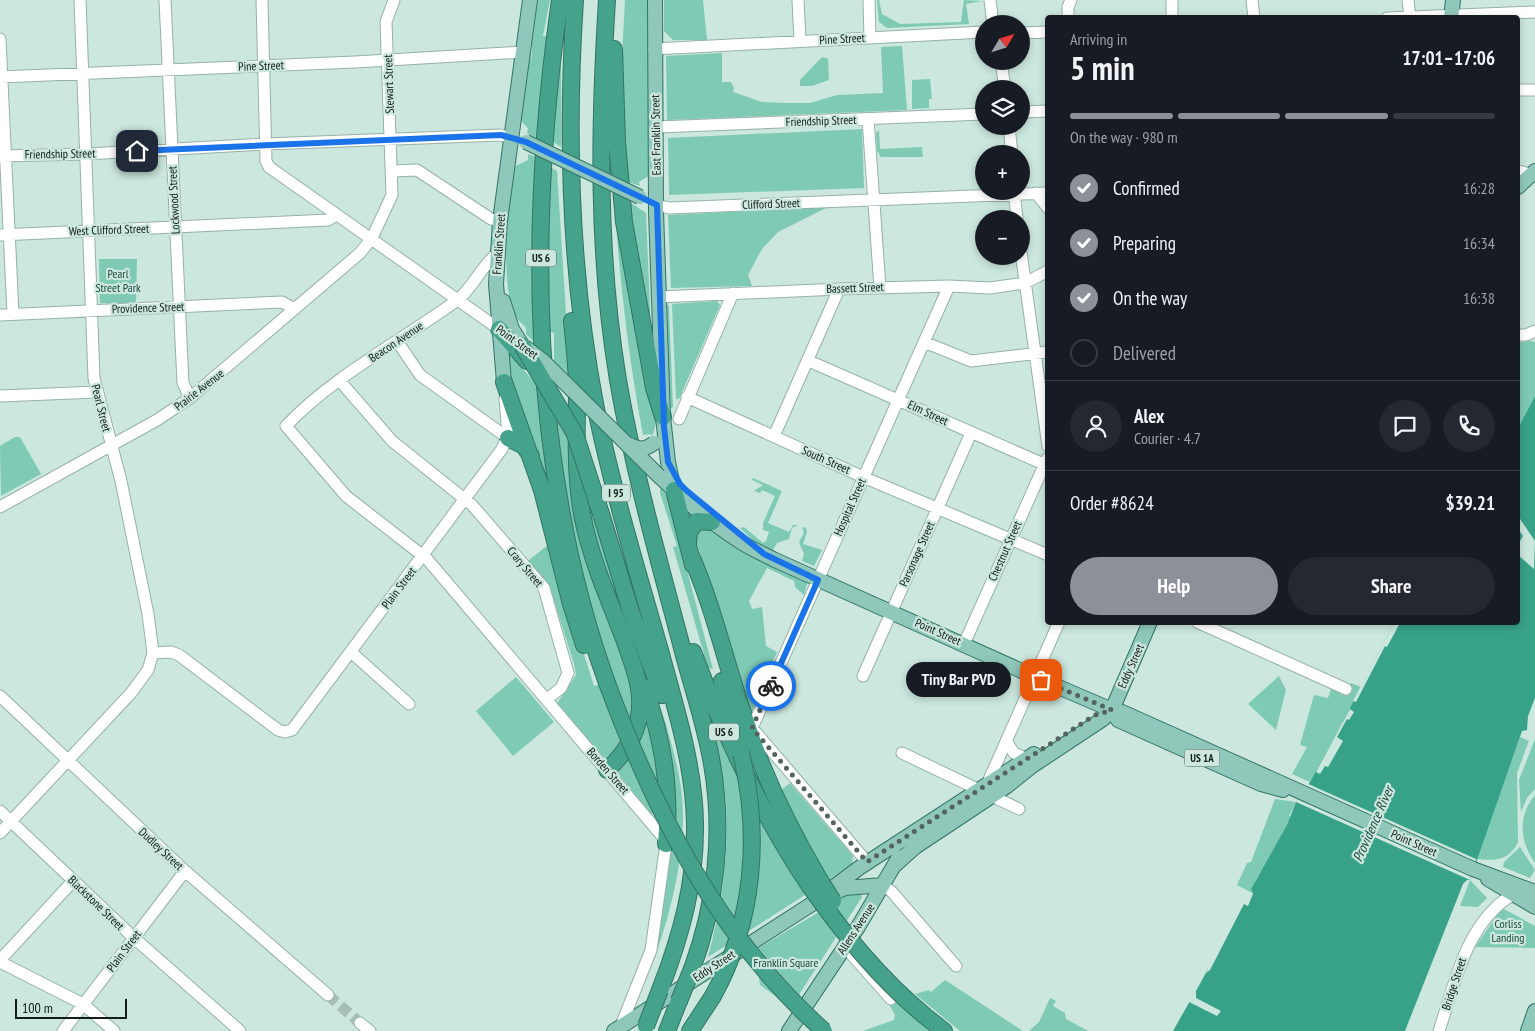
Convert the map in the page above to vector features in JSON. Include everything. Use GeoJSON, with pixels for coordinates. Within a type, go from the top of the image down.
{"type":"FeatureCollection","features":[{"type":"Feature","properties":{"kind":"highway","name":"US 6"},"geometry":{"type":"LineString","coordinates":[[560,0],[548,108],[543,191],[542,291],[546,380],[554,464],[568,544],[603,684]]}},
{"type":"Feature","properties":{"kind":"highway","name":"I 95"},"geometry":{"type":"LineString","coordinates":[[575,0],[571,112],[573,194],[581,303],[597,410],[616,492],[682,729],[692,785],[695,825],[692,881],[679,938],[645,1029]]}},
{"type":"Feature","properties":{"kind":"highway","name":"I 95"},"geometry":{"type":"LineString","coordinates":[[607,0],[600,164],[602,236],[607,299],[628,432],[661,568],[707,739],[716,794],[717,835],[714,884],[704,932],[692,969],[667,1031]]}},
{"type":"Feature","properties":{"kind":"highway"},"geometry":{"type":"LineString","coordinates":[[613,0],[617,142],[624,222],[654,388],[669,421]]}},
{"type":"Feature","properties":{"kind":"highway"},"geometry":{"type":"LineString","coordinates":[[573,194],[571,279],[577,379],[576,460],[579,500],[593,557],[651,706],[664,754],[668,798],[666,844]]}},
{"type":"Feature","properties":{"kind":"highway"},"geometry":{"type":"LineString","coordinates":[[499,329],[548,387]]}},
{"type":"Feature","properties":{"kind":"highway"},"geometry":{"type":"LineString","coordinates":[[522,345],[578,440],[631,612],[665,703],[692,785]]}},
{"type":"Feature","properties":{"kind":"highway"},"geometry":{"type":"LineString","coordinates":[[504,382],[532,457],[547,507],[576,623],[603,684],[615,722],[639,765],[681,850],[725,919],[776,984],[824,1031]]}},
{"type":"Feature","properties":{"kind":"highway"},"geometry":{"type":"LineString","coordinates":[[508,438],[524,446],[532,457]]}},
{"type":"Feature","properties":{"kind":"highway"},"geometry":{"type":"LineString","coordinates":[[674,490],[725,673],[746,778],[752,846],[750,881],[743,922],[731,959],[713,996],[690,1031]]}},
{"type":"Feature","properties":{"kind":"highway"},"geometry":{"type":"LineString","coordinates":[[689,549],[689,532],[697,522],[712,522]]}},
{"type":"Feature","properties":{"kind":"highway","name":"US 6"},"geometry":{"type":"LineString","coordinates":[[661,568],[713,706],[732,749],[766,816],[814,882],[868,962],[896,991],[944,1031]]}},
{"type":"Feature","properties":{"kind":"highway"},"geometry":{"type":"LineString","coordinates":[[607,770],[626,748],[639,714],[639,686],[629,653]]}},
{"type":"Feature","properties":{"kind":"highway"},"geometry":{"type":"LineString","coordinates":[[725,673],[774,792],[814,882]]}},
{"type":"Feature","properties":{"kind":"main road","name":"Franklin Street"},"geometry":{"type":"LineString","coordinates":[[504,382],[496,284],[500,221],[530,0]]}},
{"type":"Feature","properties":{"kind":"main road","name":"East Franklin Street"},"geometry":{"type":"LineString","coordinates":[[655,0],[654,48],[658,128],[659,297],[669,421],[668,462],[674,490]]}},
{"type":"Feature","properties":{"kind":"main road"},"geometry":{"type":"LineString","coordinates":[[1451,15],[1453,0]]}},
{"type":"Feature","properties":{"kind":"main road","name":"Clifford Street"},"geometry":{"type":"LineString","coordinates":[[510,137],[526,142],[657,205]]}},
{"type":"Feature","properties":{"kind":"main road"},"geometry":{"type":"LineString","coordinates":[[1520,184],[1528,172]]}},
{"type":"Feature","properties":{"kind":"main road"},"geometry":{"type":"LineString","coordinates":[[498,273],[504,308],[512,329],[522,345]]}},
{"type":"Feature","properties":{"kind":"main road","name":"Point Street"},"geometry":{"type":"LineString","coordinates":[[499,329],[543,361],[674,490],[742,544],[818,580],[892,611],[1035,677],[1112,710],[1118,720],[1261,784],[1300,792],[1473,869]]}},
{"type":"Feature","properties":{"kind":"main road"},"geometry":{"type":"LineString","coordinates":[[628,443],[638,449],[645,449],[654,443],[669,421]]}},
{"type":"Feature","properties":{"kind":"main road","name":"Point Street"},"geometry":{"type":"LineString","coordinates":[[668,462],[680,484],[695,499],[764,554]]}},
{"type":"Feature","properties":{"kind":"main road","name":"Eddy Street"},"geometry":{"type":"LineString","coordinates":[[617,1029],[814,902],[867,862],[986,790],[1032,766],[1100,722],[1112,710],[1149,625]]}},
{"type":"Feature","properties":{"kind":"main road","name":"Eddy Street"},"geometry":{"type":"LineString","coordinates":[[895,865],[915,846],[1027,759],[1095,715],[1112,710]]}},
{"type":"Feature","properties":{"kind":"main road","name":"Allens Avenue"},"geometry":{"type":"LineString","coordinates":[[790,1031],[884,885],[908,840],[922,828]]}},
{"type":"Feature","properties":{"kind":"main road","name":"US 1A"},"geometry":{"type":"LineString","coordinates":[[1473,869],[1535,892]]}},
{"type":"Feature","properties":{"kind":"main road","name":"US 1A"},"geometry":{"type":"LineString","coordinates":[[1473,869],[1512,895],[1535,907]]}},
{"type":"Feature","properties":{"kind":"main road","name":"Eddy Street"},"geometry":{"type":"LineString","coordinates":[[814,902],[845,888],[884,885]]}},
{"type":"Feature","properties":{"kind":"main road"},"geometry":{"type":"LineString","coordinates":[[1528,1031],[1535,1011]]}},
{"type":"Feature","properties":{"kind":"street","name":"Pearl Street"},"geometry":{"type":"LineString","coordinates":[[80,0],[93,310],[94,378],[121,482],[148,614],[153,653]]}},
{"type":"Feature","properties":{"kind":"street","name":"Lockwood Street"},"geometry":{"type":"LineString","coordinates":[[165,0],[178,307],[183,383],[190,398]]}},
{"type":"Feature","properties":{"kind":"street","name":"Point Street"},"geometry":{"type":"LineString","coordinates":[[262,0],[266,161],[273,172],[372,238],[499,329]]}},
{"type":"Feature","properties":{"kind":"street","name":"Stewart Street"},"geometry":{"type":"LineString","coordinates":[[391,200],[393,171],[386,22],[394,0]]}},
{"type":"Feature","properties":{"kind":"street"},"geometry":{"type":"LineString","coordinates":[[798,0],[800,41]]}},
{"type":"Feature","properties":{"kind":"street"},"geometry":{"type":"LineString","coordinates":[[869,0],[870,38]]}},
{"type":"Feature","properties":{"kind":"street"},"geometry":{"type":"LineString","coordinates":[[990,0],[992,15]]}},
{"type":"Feature","properties":{"kind":"street"},"geometry":{"type":"LineString","coordinates":[[1068,15],[1070,0]]}},
{"type":"Feature","properties":{"kind":"street"},"geometry":{"type":"LineString","coordinates":[[1172,0],[1172,15]]}},
{"type":"Feature","properties":{"kind":"street"},"geometry":{"type":"LineString","coordinates":[[1252,0],[1254,15]]}},
{"type":"Feature","properties":{"kind":"street"},"geometry":{"type":"LineString","coordinates":[[1408,0],[1410,15]]}},
{"type":"Feature","properties":{"kind":"street"},"geometry":{"type":"LineString","coordinates":[[1513,0],[1513,15],[1535,12]]}},
{"type":"Feature","properties":{"kind":"street","name":"Pine Street"},"geometry":{"type":"LineString","coordinates":[[654,48],[701,48],[975,32]]}},
{"type":"Feature","properties":{"kind":"street"},"geometry":{"type":"LineString","coordinates":[[1030,33],[1045,32]]}},
{"type":"Feature","properties":{"kind":"street"},"geometry":{"type":"LineString","coordinates":[[0,39],[4,235],[13,314]]}},
{"type":"Feature","properties":{"kind":"street","name":"Pine Street"},"geometry":{"type":"LineString","coordinates":[[1,77],[388,60],[523,52]]}},
{"type":"Feature","properties":{"kind":"street"},"geometry":{"type":"LineString","coordinates":[[1520,90],[1535,90]]}},
{"type":"Feature","properties":{"kind":"street"},"geometry":{"type":"LineString","coordinates":[[1030,112],[1045,111]]}},
{"type":"Feature","properties":{"kind":"street","name":"Friendship Street"},"geometry":{"type":"LineString","coordinates":[[658,128],[975,114]]}},
{"type":"Feature","properties":{"kind":"street"},"geometry":{"type":"LineString","coordinates":[[868,119],[880,288]]}},
{"type":"Feature","properties":{"kind":"street","name":"Friendship Street"},"geometry":{"type":"LineString","coordinates":[[2,156],[86,154],[391,139],[500,135],[510,137]]}},
{"type":"Feature","properties":{"kind":"street"},"geometry":{"type":"LineString","coordinates":[[393,171],[417,170],[490,219],[500,221]]}},
{"type":"Feature","properties":{"kind":"street","name":"Clifford Street"},"geometry":{"type":"LineString","coordinates":[[657,205],[668,208],[975,194]]}},
{"type":"Feature","properties":{"kind":"street","name":"Prairie Avenue"},"geometry":{"type":"LineString","coordinates":[[0,507],[157,420],[190,398],[346,267],[372,238],[391,200]]}},
{"type":"Feature","properties":{"kind":"street","name":"West Clifford Street"},"geometry":{"type":"LineString","coordinates":[[4,235],[328,220],[336,215]]}},
{"type":"Feature","properties":{"kind":"street","name":"Beacon Avenue"},"geometry":{"type":"LineString","coordinates":[[286,426],[340,381],[457,300],[491,258],[499,252]]}},
{"type":"Feature","properties":{"kind":"street"},"geometry":{"type":"LineString","coordinates":[[1023,265],[1045,426]]}},
{"type":"Feature","properties":{"kind":"street","name":"Bassett Street"},"geometry":{"type":"LineString","coordinates":[[659,297],[839,288],[949,286],[984,288],[1025,283],[1045,273]]}},
{"type":"Feature","properties":{"kind":"street","name":"Hospital Street"},"geometry":{"type":"LineString","coordinates":[[867,862],[752,728],[949,286]]}},
{"type":"Feature","properties":{"kind":"street"},"geometry":{"type":"LineString","coordinates":[[774,436],[809,361],[839,288]]}},
{"type":"Feature","properties":{"kind":"street"},"geometry":{"type":"LineString","coordinates":[[669,421],[688,397],[733,293]]}},
{"type":"Feature","properties":{"kind":"street","name":"Providence Street"},"geometry":{"type":"LineString","coordinates":[[0,315],[282,302],[295,308]]}},
{"type":"Feature","properties":{"kind":"street"},"geometry":{"type":"LineString","coordinates":[[1520,335],[1526,335],[1535,331]]}},
{"type":"Feature","properties":{"kind":"street"},"geometry":{"type":"LineString","coordinates":[[397,341],[420,375],[508,438]]}},
{"type":"Feature","properties":{"kind":"street"},"geometry":{"type":"LineString","coordinates":[[924,342],[971,361],[1045,352]]}},
{"type":"Feature","properties":{"kind":"street","name":"Elm Street"},"geometry":{"type":"LineString","coordinates":[[809,361],[971,433],[1045,462]]}},
{"type":"Feature","properties":{"kind":"street"},"geometry":{"type":"LineString","coordinates":[[340,381],[392,441],[465,500]]}},
{"type":"Feature","properties":{"kind":"street","name":"Franklin Street"},"geometry":{"type":"LineString","coordinates":[[504,382],[508,438]]}},
{"type":"Feature","properties":{"kind":"street"},"geometry":{"type":"LineString","coordinates":[[0,396],[97,392]]}},
{"type":"Feature","properties":{"kind":"street","name":"South Street"},"geometry":{"type":"LineString","coordinates":[[688,397],[863,477],[1045,554]]}},
{"type":"Feature","properties":{"kind":"street","name":"Borden Street"},"geometry":{"type":"LineString","coordinates":[[286,426],[346,496],[423,556],[645,814],[661,834],[666,844]]}},
{"type":"Feature","properties":{"kind":"street","name":"Parsonage Street"},"geometry":{"type":"LineString","coordinates":[[863,676],[971,433]]}},
{"type":"Feature","properties":{"kind":"street","name":"Plain Street"},"geometry":{"type":"LineString","coordinates":[[153,653],[171,652],[179,655],[278,730],[285,732],[292,730],[465,500],[508,438]]}},
{"type":"Feature","properties":{"kind":"street","name":"Chestnut Street"},"geometry":{"type":"LineString","coordinates":[[964,644],[1010,538],[1045,467]]}},
{"type":"Feature","properties":{"kind":"street","name":"Crary Street"},"geometry":{"type":"LineString","coordinates":[[465,500],[472,504],[546,595],[568,673],[560,688],[546,699]]}},
{"type":"Feature","properties":{"kind":"street"},"geometry":{"type":"LineString","coordinates":[[986,790],[1006,740],[1058,625]]}},
{"type":"Feature","properties":{"kind":"street"},"geometry":{"type":"LineString","coordinates":[[1204,625],[1346,689]]}},
{"type":"Feature","properties":{"kind":"street"},"geometry":{"type":"LineString","coordinates":[[351,652],[408,704]]}},
{"type":"Feature","properties":{"kind":"street"},"geometry":{"type":"LineString","coordinates":[[0,833],[131,693],[148,670],[153,653]]}},
{"type":"Feature","properties":{"kind":"street","name":"Dudley Street"},"geometry":{"type":"LineString","coordinates":[[0,696],[185,871],[328,995]]}},
{"type":"Feature","properties":{"kind":"street"},"geometry":{"type":"LineString","coordinates":[[1006,740],[1014,753],[1027,759]]}},
{"type":"Feature","properties":{"kind":"street"},"geometry":{"type":"LineString","coordinates":[[902,753],[986,790],[1019,809]]}},
{"type":"Feature","properties":{"kind":"street","name":"Blackstone Street"},"geometry":{"type":"LineString","coordinates":[[0,811],[134,938],[240,1031]]}},
{"type":"Feature","properties":{"kind":"street"},"geometry":{"type":"LineString","coordinates":[[617,1029],[651,950],[666,844]]}},
{"type":"Feature","properties":{"kind":"street","name":"Plain Street"},"geometry":{"type":"LineString","coordinates":[[63,1031],[185,871]]}},
{"type":"Feature","properties":{"kind":"street"},"geometry":{"type":"LineString","coordinates":[[73,881],[0,961],[84,1004],[114,1031]]}},
{"type":"Feature","properties":{"kind":"street"},"geometry":{"type":"LineString","coordinates":[[884,885],[956,966]]}},
{"type":"Feature","properties":{"kind":"street","name":"Bridge Street"},"geometry":{"type":"LineString","coordinates":[[1439,1031],[1467,948],[1494,908],[1512,895]]}},
{"type":"Feature","properties":{"kind":"street"},"geometry":{"type":"LineString","coordinates":[[845,947],[891,999]]}},
{"type":"Feature","properties":{"kind":"green space"},"geometry":{"type":"Polygon","coordinates":[[[538,0],[550,0],[543,36],[547,37],[537,138],[527,134],[528,128],[519,119],[531,50],[532,63],[532,44],[538,0]]]}},
{"type":"Feature","properties":{"kind":"green space"},"geometry":{"type":"Polygon","coordinates":[[[625,0],[648,0],[650,175],[639,182],[640,186],[626,181],[622,56],[625,0]]]}},
{"type":"Feature","properties":{"kind":"green space"},"geometry":{"type":"Polygon","coordinates":[[[664,0],[703,0],[707,40],[673,40],[664,31],[664,0]]]}},
{"type":"Feature","properties":{"kind":"green space"},"geometry":{"type":"Polygon","coordinates":[[[877,0],[879,0],[882,14],[900,24],[961,22],[964,0],[982,1],[966,4],[969,24],[887,28],[879,22],[877,0]]]}},
{"type":"Feature","properties":{"kind":"green space"},"geometry":{"type":"Polygon","coordinates":[[[902,46],[907,110],[667,120],[666,56],[722,53],[722,82],[731,82],[734,88],[733,92],[762,102],[810,103],[837,95],[883,93],[881,47],[902,46]]]}},
{"type":"Feature","properties":{"kind":"green space"},"geometry":{"type":"Polygon","coordinates":[[[561,57],[561,147],[552,141],[561,57]]]}},
{"type":"Feature","properties":{"kind":"green space"},"geometry":{"type":"Polygon","coordinates":[[[822,57],[828,59],[829,80],[812,86],[800,86],[800,80],[822,57]]]}},
{"type":"Feature","properties":{"kind":"green space"},"geometry":{"type":"Polygon","coordinates":[[[930,79],[932,99],[929,99],[929,108],[912,109],[912,80],[930,79]]]}},
{"type":"Feature","properties":{"kind":"green space"},"geometry":{"type":"Polygon","coordinates":[[[862,129],[864,188],[669,195],[668,138],[862,129]]]}},
{"type":"Feature","properties":{"kind":"green space"},"geometry":{"type":"Polygon","coordinates":[[[879,130],[880,149],[922,147],[923,157],[881,157],[877,151],[876,133],[879,130]]]}},
{"type":"Feature","properties":{"kind":"green space"},"geometry":{"type":"Polygon","coordinates":[[[528,154],[536,157],[535,343],[526,334],[526,328],[514,313],[507,281],[506,261],[506,241],[514,167],[528,160],[528,154]]]}},
{"type":"Feature","properties":{"kind":"green space"},"geometry":{"type":"Polygon","coordinates":[[[550,167],[557,171],[570,376],[554,361],[554,333],[550,332],[547,256],[550,167]]]}},
{"type":"Feature","properties":{"kind":"green space"},"geometry":{"type":"Polygon","coordinates":[[[614,194],[656,423],[652,438],[651,434],[643,435],[633,375],[621,285],[614,194]]]}},
{"type":"Feature","properties":{"kind":"green space"},"geometry":{"type":"Polygon","coordinates":[[[627,200],[646,213],[651,331],[627,200]]]}},
{"type":"Feature","properties":{"kind":"green space"},"geometry":{"type":"Polygon","coordinates":[[[828,207],[778,232],[762,249],[748,275],[752,286],[671,288],[668,215],[828,207]]]}},
{"type":"Feature","properties":{"kind":"green space","name":"Pearl Street Park"},"geometry":{"type":"Polygon","coordinates":[[[99,259],[137,259],[136,304],[100,303],[99,259]]]}},
{"type":"Feature","properties":{"kind":"green space"},"geometry":{"type":"Polygon","coordinates":[[[717,301],[720,305],[679,399],[676,399],[672,304],[717,301]]]}},
{"type":"Feature","properties":{"kind":"green space"},"geometry":{"type":"Polygon","coordinates":[[[667,304],[669,306],[673,407],[670,409],[667,304]]]}},
{"type":"Feature","properties":{"kind":"green space"},"geometry":{"type":"Polygon","coordinates":[[[1525,340],[1535,342],[1535,396],[1520,424],[1520,342],[1526,342],[1525,340]]]}},
{"type":"Feature","properties":{"kind":"green space"},"geometry":{"type":"Polygon","coordinates":[[[508,354],[512,356],[539,388],[543,450],[547,468],[545,483],[509,379],[508,354]]]}},
{"type":"Feature","properties":{"kind":"green space"},"geometry":{"type":"Polygon","coordinates":[[[555,407],[569,433],[569,446],[629,667],[636,705],[618,750],[607,759],[601,756],[556,705],[576,675],[574,664],[550,588],[528,561],[549,544],[594,686],[612,680],[588,603],[563,481],[555,407]]]}},
{"type":"Feature","properties":{"kind":"green space"},"geometry":{"type":"Polygon","coordinates":[[[15,437],[20,437],[41,474],[1,496],[0,446],[15,437]]]}},
{"type":"Feature","properties":{"kind":"green space"},"geometry":{"type":"Polygon","coordinates":[[[580,471],[666,724],[678,769],[683,814],[681,852],[670,908],[653,963],[662,910],[671,795],[593,544],[580,471]]]}},
{"type":"Feature","properties":{"kind":"green space"},"geometry":{"type":"Polygon","coordinates":[[[753,478],[782,491],[768,523],[789,532],[793,525],[798,525],[792,528],[789,539],[777,543],[773,550],[754,541],[740,528],[744,527],[763,543],[766,541],[769,532],[763,530],[763,523],[775,496],[762,490],[760,493],[754,491],[763,485],[752,480],[753,478]]]}},
{"type":"Feature","properties":{"kind":"green space"},"geometry":{"type":"Polygon","coordinates":[[[662,488],[669,501],[713,669],[708,668],[673,547],[677,546],[660,493],[662,488]]]}},
{"type":"Feature","properties":{"kind":"green space"},"geometry":{"type":"Polygon","coordinates":[[[708,527],[760,560],[808,581],[804,595],[795,587],[794,581],[767,568],[749,601],[752,609],[762,607],[766,646],[777,652],[750,717],[695,537],[699,529],[708,527]]]}},
{"type":"Feature","properties":{"kind":"green space"},"geometry":{"type":"Polygon","coordinates":[[[802,527],[806,528],[807,532],[803,544],[822,550],[814,566],[802,561],[804,554],[799,542],[804,533],[802,527]]]}},
{"type":"Feature","properties":{"kind":"green space"},"geometry":{"type":"Polygon","coordinates":[[[1279,676],[1286,690],[1276,730],[1248,704],[1279,676]]]}},
{"type":"Feature","properties":{"kind":"green space"},"geometry":{"type":"Polygon","coordinates":[[[516,677],[554,722],[513,756],[476,711],[516,677]]]}},
{"type":"Feature","properties":{"kind":"green space"},"geometry":{"type":"Polygon","coordinates":[[[1351,683],[1361,687],[1310,782],[1292,774],[1307,747],[1300,745],[1314,695],[1328,698],[1331,689],[1345,695],[1351,683]]]}},
{"type":"Feature","properties":{"kind":"green space"},"geometry":{"type":"Polygon","coordinates":[[[648,716],[664,812],[650,814],[616,771],[648,716]]]}},
{"type":"Feature","properties":{"kind":"green space"},"geometry":{"type":"Polygon","coordinates":[[[716,731],[805,895],[708,957],[721,896],[727,833],[725,791],[716,731]]]}},
{"type":"Feature","properties":{"kind":"green space"},"geometry":{"type":"Polygon","coordinates":[[[1520,737],[1529,741],[1517,773],[1518,842],[1506,856],[1495,860],[1476,859],[1520,737]]]}},
{"type":"Feature","properties":{"kind":"green space"},"geometry":{"type":"Polygon","coordinates":[[[1535,739],[1535,789],[1527,798],[1521,812],[1519,780],[1535,739]]]}},
{"type":"Feature","properties":{"kind":"green space"},"geometry":{"type":"Polygon","coordinates":[[[790,783],[853,856],[852,864],[827,881],[780,791],[790,783]]]}},
{"type":"Feature","properties":{"kind":"green space"},"geometry":{"type":"Polygon","coordinates":[[[1535,795],[1535,863],[1526,846],[1523,820],[1529,803],[1535,795]]]}},
{"type":"Feature","properties":{"kind":"green space"},"geometry":{"type":"Polygon","coordinates":[[[1275,799],[1296,802],[1289,816],[1294,819],[1256,879],[1252,893],[1237,885],[1247,863],[1251,862],[1275,799]]]}},
{"type":"Feature","properties":{"kind":"green space"},"geometry":{"type":"Polygon","coordinates":[[[1520,847],[1535,870],[1530,878],[1503,867],[1504,862],[1520,847]]]}},
{"type":"Feature","properties":{"kind":"green space"},"geometry":{"type":"Polygon","coordinates":[[[1470,880],[1487,898],[1478,907],[1460,906],[1470,880]]]}},
{"type":"Feature","properties":{"kind":"green space","name":"Franklin Square"},"geometry":{"type":"Polygon","coordinates":[[[861,893],[862,897],[791,1007],[760,985],[755,950],[846,896],[861,893]]]}},
{"type":"Feature","properties":{"kind":"green space","name":"Corliss Landing"},"geometry":{"type":"Polygon","coordinates":[[[1502,908],[1535,926],[1535,948],[1475,947],[1502,908]]]}},
{"type":"Feature","properties":{"kind":"green space"},"geometry":{"type":"Polygon","coordinates":[[[945,980],[1023,1031],[960,1031],[915,994],[929,990],[931,992],[945,980]]]}},
{"type":"Feature","properties":{"kind":"green space"},"geometry":{"type":"Polygon","coordinates":[[[1050,998],[1056,1001],[1053,1006],[1065,1013],[1066,1019],[1088,1031],[1029,1031],[1039,1022],[1050,998]]]}},
{"type":"Feature","properties":{"kind":"green space"},"geometry":{"type":"Polygon","coordinates":[[[898,1002],[930,1031],[863,1031],[894,1020],[895,1015],[889,1004],[898,1002]]]}},
{"type":"Feature","properties":{"kind":"water","name":"Providence River"},"geometry":{"type":"Polygon","coordinates":[[[1535,396],[1535,698],[1528,716],[1527,730],[1522,731],[1470,880],[1463,884],[1405,1031],[1173,1031],[1208,969],[1210,970],[1244,904],[1248,906],[1253,894],[1251,889],[1287,825],[1296,802],[1310,782],[1340,727],[1393,625],[1520,625],[1520,424],[1535,396]]]}},
{"type":"Feature","properties":{"kind":"pier"},"geometry":{"type":"Polygon","coordinates":[[[1520,519],[1535,541],[1534,569],[1520,557],[1520,541],[1523,536],[1520,532],[1520,519]]]}},
{"type":"Feature","properties":{"kind":"pier"},"geometry":{"type":"Polygon","coordinates":[[[1393,625],[1399,625],[1387,647],[1385,646],[1356,702],[1353,701],[1393,625]]]}},
{"type":"Feature","properties":{"kind":"pier"},"geometry":{"type":"Polygon","coordinates":[[[1350,709],[1354,712],[1349,720],[1347,719],[1337,737],[1343,741],[1328,767],[1325,766],[1320,774],[1316,772],[1350,709]]]}},
{"type":"Feature","properties":{"kind":"pier"},"geometry":{"type":"Polygon","coordinates":[[[1306,783],[1476,859],[1470,880],[1296,802],[1306,783]]]}},
{"type":"Feature","properties":{"kind":"pier"},"geometry":{"type":"Polygon","coordinates":[[[1210,966],[1210,970],[1206,973],[1196,991],[1196,998],[1221,1011],[1217,1016],[1189,1002],[1210,966]]]}},
{"type":"Feature","properties":{"kind":"tunnel"},"geometry":{"type":"LineString","coordinates":[[328,995],[360,1023]]}},
{"type":"Feature","properties":{"kind":"way so far"},"geometry":{"type":"LineString","coordinates":[[771,686],[752,728],[867,862],[1095,715],[1112,710],[1041,680]]}},
{"type":"Feature","properties":{"kind":"place","name":"Tiny Bar PVD"},"geometry":{"type":"Point","coordinates":[1041,680]}},
{"type":"Feature","properties":{"kind":"route"},"geometry":{"type":"LineString","coordinates":[[137,151],[501,135],[526,142],[657,205],[664,427],[668,462],[680,484],[695,499],[764,554],[818,580],[771,686]]}}]}
